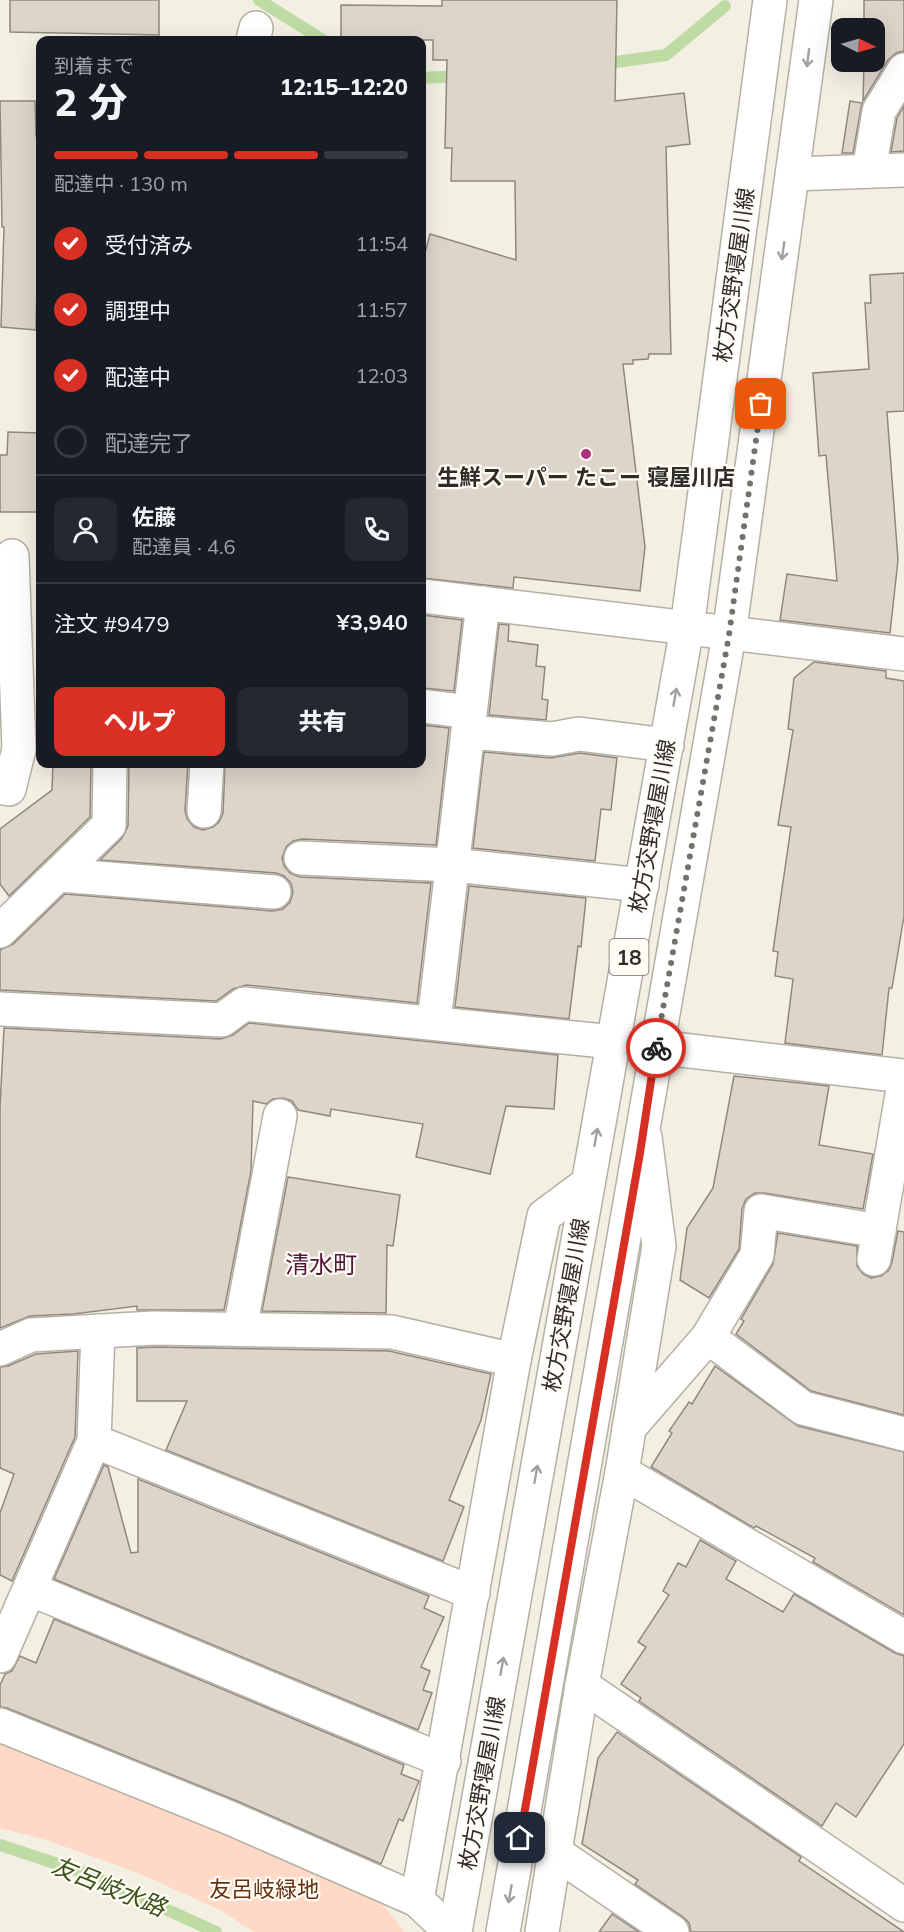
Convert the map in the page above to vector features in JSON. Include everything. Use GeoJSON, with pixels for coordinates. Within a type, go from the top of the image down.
{"type":"FeatureCollection","features":[{"type":"Feature","properties":{"kind":"street","name":"枚方交野寝屋川線"},"geometry":{"type":"LineString","coordinates":[[455,1924],[687,628],[770,0]]}},
{"type":"Feature","properties":{"kind":"street","name":"枚方交野寝屋川線"},"geometry":{"type":"LineString","coordinates":[[503,1932],[729,635],[816,0]]}},
{"type":"Feature","properties":{"kind":"street"},"geometry":{"type":"LineString","coordinates":[[869,171],[879,111],[904,70]]}},
{"type":"Feature","properties":{"kind":"street"},"geometry":{"type":"LineString","coordinates":[[793,174],[904,170]]}},
{"type":"Feature","properties":{"kind":"street"},"geometry":{"type":"LineString","coordinates":[[0,787],[9,789],[20,749],[18,556]]}},
{"type":"Feature","properties":{"kind":"street"},"geometry":{"type":"LineString","coordinates":[[426,596],[729,635],[904,654]]}},
{"type":"Feature","properties":{"kind":"street"},"geometry":{"type":"LineString","coordinates":[[434,1022],[483,603]]}},
{"type":"Feature","properties":{"kind":"street"},"geometry":{"type":"LineString","coordinates":[[426,707],[469,722],[552,739],[579,734],[667,745]]}},
{"type":"Feature","properties":{"kind":"street"},"geometry":{"type":"LineString","coordinates":[[0,931],[109,825],[110,768]]}},
{"type":"Feature","properties":{"kind":"street"},"geometry":{"type":"LineString","coordinates":[[204,811],[207,768]]}},
{"type":"Feature","properties":{"kind":"street"},"geometry":{"type":"LineString","coordinates":[[301,858],[453,865],[642,885]]}},
{"type":"Feature","properties":{"kind":"street"},"geometry":{"type":"LineString","coordinates":[[58,875],[274,892]]}},
{"type":"Feature","properties":{"kind":"street"},"geometry":{"type":"LineString","coordinates":[[0,1009],[222,1020],[244,1004],[613,1042]]}},
{"type":"Feature","properties":{"kind":"street"},"geometry":{"type":"LineString","coordinates":[[656,1047],[904,1076]]}},
{"type":"Feature","properties":{"kind":"street"},"geometry":{"type":"LineString","coordinates":[[629,1428],[708,1337],[757,1255],[761,1211],[877,1245],[904,1083]]}},
{"type":"Feature","properties":{"kind":"street"},"geometry":{"type":"LineString","coordinates":[[240,1329],[280,1116]]}},
{"type":"Feature","properties":{"kind":"street"},"geometry":{"type":"LineString","coordinates":[[542,1932],[582,1685],[622,1472],[658,1246],[644,1130]]}},
{"type":"Feature","properties":{"kind":"street"},"geometry":{"type":"LineString","coordinates":[[417,1900],[444,1761],[514,1360],[544,1216],[587,1184]]}},
{"type":"Feature","properties":{"kind":"street"},"geometry":{"type":"LineString","coordinates":[[0,1349],[31,1335],[154,1328],[392,1332],[514,1360]]}},
{"type":"Feature","properties":{"kind":"street"},"geometry":{"type":"LineString","coordinates":[[0,1656],[94,1441],[98,1331]]}},
{"type":"Feature","properties":{"kind":"street"},"geometry":{"type":"LineString","coordinates":[[708,1337],[803,1408],[904,1434]]}},
{"type":"Feature","properties":{"kind":"street"},"geometry":{"type":"LineString","coordinates":[[94,1441],[473,1593]]}},
{"type":"Feature","properties":{"kind":"street"},"geometry":{"type":"LineString","coordinates":[[622,1472],[904,1637]]}},
{"type":"Feature","properties":{"kind":"street"},"geometry":{"type":"LineString","coordinates":[[30,1589],[444,1761]]}},
{"type":"Feature","properties":{"kind":"street"},"geometry":{"type":"LineString","coordinates":[[582,1685],[904,1905]]}},
{"type":"Feature","properties":{"kind":"street"},"geometry":{"type":"LineString","coordinates":[[0,1725],[230,1818],[417,1900],[455,1924]]}},
{"type":"Feature","properties":{"kind":"street"},"geometry":{"type":"LineString","coordinates":[[556,1852],[672,1932]]}},
{"type":"Feature","properties":{"kind":"green space","name":"友呂岐緑地"},"geometry":{"type":"Polygon","coordinates":[[[0,1741],[371,1890],[405,1932],[254,1932],[220,1910],[138,1873],[46,1840],[0,1828],[0,1741]]]}},
{"type":"Feature","properties":{"kind":"building"},"geometry":{"type":"Polygon","coordinates":[[[10,0],[159,0],[159,35],[10,32],[10,0]]]}},
{"type":"Feature","properties":{"kind":"building"},"geometry":{"type":"Polygon","coordinates":[[[442,0],[617,0],[615,101],[684,93],[690,144],[666,147],[671,354],[649,354],[648,359],[633,360],[633,364],[623,364],[645,547],[640,591],[514,577],[513,588],[426,578],[426,250],[430,234],[516,260],[515,181],[451,181],[452,148],[445,148],[447,60],[433,60],[433,40],[426,40],[426,36],[341,36],[341,5],[442,6],[442,0]]]}},
{"type":"Feature","properties":{"kind":"building"},"geometry":{"type":"Polygon","coordinates":[[[864,0],[904,0],[904,51],[896,53],[885,65],[885,18],[864,18],[864,0]]]}},
{"type":"Feature","properties":{"kind":"building"},"geometry":{"type":"Polygon","coordinates":[[[864,72],[881,72],[863,101],[864,72]]]}},
{"type":"Feature","properties":{"kind":"building"},"geometry":{"type":"Polygon","coordinates":[[[0,101],[35,101],[36,330],[1,327],[4,227],[2,227],[0,101]]]}},
{"type":"Feature","properties":{"kind":"building"},"geometry":{"type":"Polygon","coordinates":[[[850,101],[862,103],[853,153],[842,153],[850,101]]]}},
{"type":"Feature","properties":{"kind":"building"},"geometry":{"type":"Polygon","coordinates":[[[904,106],[904,151],[891,152],[897,118],[904,106]]]}},
{"type":"Feature","properties":{"kind":"building"},"geometry":{"type":"Polygon","coordinates":[[[904,273],[904,411],[887,412],[898,560],[890,633],[780,620],[787,574],[837,581],[826,455],[819,456],[813,373],[869,369],[865,303],[871,303],[870,275],[904,273]]]}},
{"type":"Feature","properties":{"kind":"building"},"geometry":{"type":"Polygon","coordinates":[[[8,432],[36,433],[36,512],[0,512],[0,455],[7,455],[8,432]]]}},
{"type":"Feature","properties":{"kind":"building"},"geometry":{"type":"Polygon","coordinates":[[[426,616],[462,620],[454,691],[426,688],[426,616]]]}},
{"type":"Feature","properties":{"kind":"building"},"geometry":{"type":"Polygon","coordinates":[[[499,624],[509,625],[508,641],[538,645],[536,666],[545,667],[542,699],[548,700],[546,720],[489,715],[499,624]]]}},
{"type":"Feature","properties":{"kind":"building"},"geometry":{"type":"Polygon","coordinates":[[[814,662],[886,671],[886,678],[904,681],[904,916],[892,988],[889,988],[882,1055],[785,1043],[793,979],[775,976],[778,952],[773,951],[791,827],[778,825],[793,730],[788,729],[794,678],[814,662]]]}},
{"type":"Feature","properties":{"kind":"building"},"geometry":{"type":"Polygon","coordinates":[[[426,725],[449,728],[436,845],[302,839],[293,841],[286,847],[282,858],[284,866],[290,873],[300,877],[431,883],[417,1003],[246,985],[233,989],[216,1001],[0,990],[0,950],[13,944],[65,894],[273,911],[283,909],[290,902],[293,893],[291,883],[284,876],[276,873],[100,860],[122,838],[128,826],[129,768],[188,768],[185,810],[187,819],[194,827],[203,830],[219,822],[223,813],[225,768],[426,768],[426,725]]]}},
{"type":"Feature","properties":{"kind":"building"},"geometry":{"type":"Polygon","coordinates":[[[484,752],[551,758],[580,753],[617,758],[611,810],[601,809],[595,861],[473,848],[484,752]]]}},
{"type":"Feature","properties":{"kind":"building"},"geometry":{"type":"Polygon","coordinates":[[[53,768],[91,768],[90,817],[9,896],[0,884],[0,829],[52,790],[53,768]]]}},
{"type":"Feature","properties":{"kind":"building"},"geometry":{"type":"Polygon","coordinates":[[[469,886],[586,898],[581,947],[578,946],[569,1019],[455,1007],[469,886]]]}},
{"type":"Feature","properties":{"kind":"building"},"geometry":{"type":"Polygon","coordinates":[[[249,1023],[558,1055],[554,1109],[506,1106],[490,1174],[416,1157],[423,1124],[331,1109],[330,1116],[298,1110],[292,1101],[283,1098],[273,1099],[266,1104],[253,1101],[251,1171],[224,1310],[137,1310],[137,1306],[73,1314],[30,1316],[0,1328],[0,1107],[4,1028],[221,1039],[233,1035],[249,1023]]]}},
{"type":"Feature","properties":{"kind":"building"},"geometry":{"type":"Polygon","coordinates":[[[734,1076],[829,1086],[819,1145],[873,1154],[863,1209],[764,1193],[755,1193],[746,1199],[742,1209],[739,1249],[709,1298],[680,1280],[687,1228],[713,1188],[734,1076]]]}},
{"type":"Feature","properties":{"kind":"building"},"geometry":{"type":"Polygon","coordinates":[[[288,1177],[400,1195],[393,1246],[387,1245],[386,1313],[262,1311],[288,1177]]]}},
{"type":"Feature","properties":{"kind":"building"},"geometry":{"type":"Polygon","coordinates":[[[898,1231],[904,1232],[904,1415],[811,1391],[736,1334],[744,1321],[741,1319],[773,1264],[778,1233],[857,1246],[857,1266],[863,1274],[871,1278],[881,1276],[889,1270],[898,1231]]]}},
{"type":"Feature","properties":{"kind":"building"},"geometry":{"type":"Polygon","coordinates":[[[137,1348],[389,1351],[491,1374],[481,1420],[449,1500],[464,1507],[443,1561],[166,1450],[187,1401],[137,1401],[137,1348]]]}},
{"type":"Feature","properties":{"kind":"building"},"geometry":{"type":"Polygon","coordinates":[[[78,1351],[75,1437],[12,1581],[0,1575],[0,1513],[14,1474],[0,1468],[0,1367],[36,1354],[78,1351]]]}},
{"type":"Feature","properties":{"kind":"building"},"geometry":{"type":"Polygon","coordinates":[[[715,1366],[798,1426],[904,1452],[904,1615],[813,1562],[815,1558],[756,1526],[754,1528],[651,1467],[672,1433],[669,1431],[689,1402],[692,1404],[715,1366]]]}},
{"type":"Feature","properties":{"kind":"building"},"geometry":{"type":"Polygon","coordinates":[[[104,1465],[108,1467],[131,1553],[138,1552],[138,1479],[429,1596],[424,1608],[444,1617],[421,1667],[430,1671],[423,1690],[432,1693],[418,1730],[54,1579],[104,1465]]]}},
{"type":"Feature","properties":{"kind":"building"},"geometry":{"type":"Polygon","coordinates":[[[700,1540],[736,1561],[726,1579],[783,1612],[794,1594],[895,1653],[904,1656],[904,1744],[856,1817],[836,1803],[822,1826],[639,1701],[641,1698],[621,1684],[646,1647],[638,1642],[669,1595],[663,1591],[678,1563],[686,1567],[700,1540]]]}},
{"type":"Feature","properties":{"kind":"building"},"geometry":{"type":"Polygon","coordinates":[[[54,1619],[404,1765],[401,1774],[419,1781],[403,1821],[399,1819],[381,1864],[237,1801],[0,1707],[0,1685],[5,1674],[12,1671],[20,1656],[36,1663],[54,1619]]]}},
{"type":"Feature","properties":{"kind":"building"},"geometry":{"type":"Polygon","coordinates":[[[617,1732],[801,1857],[799,1861],[904,1932],[691,1932],[689,1923],[683,1917],[635,1884],[638,1880],[582,1844],[598,1758],[617,1732]]]}},
{"type":"Feature","properties":{"kind":"building"},"geometry":{"type":"Polygon","coordinates":[[[612,1914],[639,1932],[599,1932],[612,1914]]]}},
{"type":"Feature","properties":{"kind":"waterway"},"geometry":{"type":"LineString","coordinates":[[259,0],[317,36]]}},
{"type":"Feature","properties":{"kind":"waterway"},"geometry":{"type":"LineString","coordinates":[[601,64],[666,55],[725,6]]}},
{"type":"Feature","properties":{"kind":"waterway"},"geometry":{"type":"LineString","coordinates":[[426,78],[461,76]]}},
{"type":"Feature","properties":{"kind":"waterway","name":"友呂岐水路"},"geometry":{"type":"LineString","coordinates":[[0,1845],[88,1874],[216,1932]]}},
{"type":"Feature","properties":{"kind":"way so far"},"geometry":{"type":"LineString","coordinates":[[656,1048],[729,635],[761,404]]}},
{"type":"Feature","properties":{"kind":"place","name":"生鮮スーパー たこー 寝屋川店"},"geometry":{"type":"Point","coordinates":[586,454]}},
{"type":"Feature","properties":{"kind":"district","name":"清水町"},"geometry":{"type":"Point","coordinates":[321,1264]}},
{"type":"Feature","properties":{"kind":"route"},"geometry":{"type":"LineString","coordinates":[[520,1838],[640,1153],[656,1048]]}}]}
